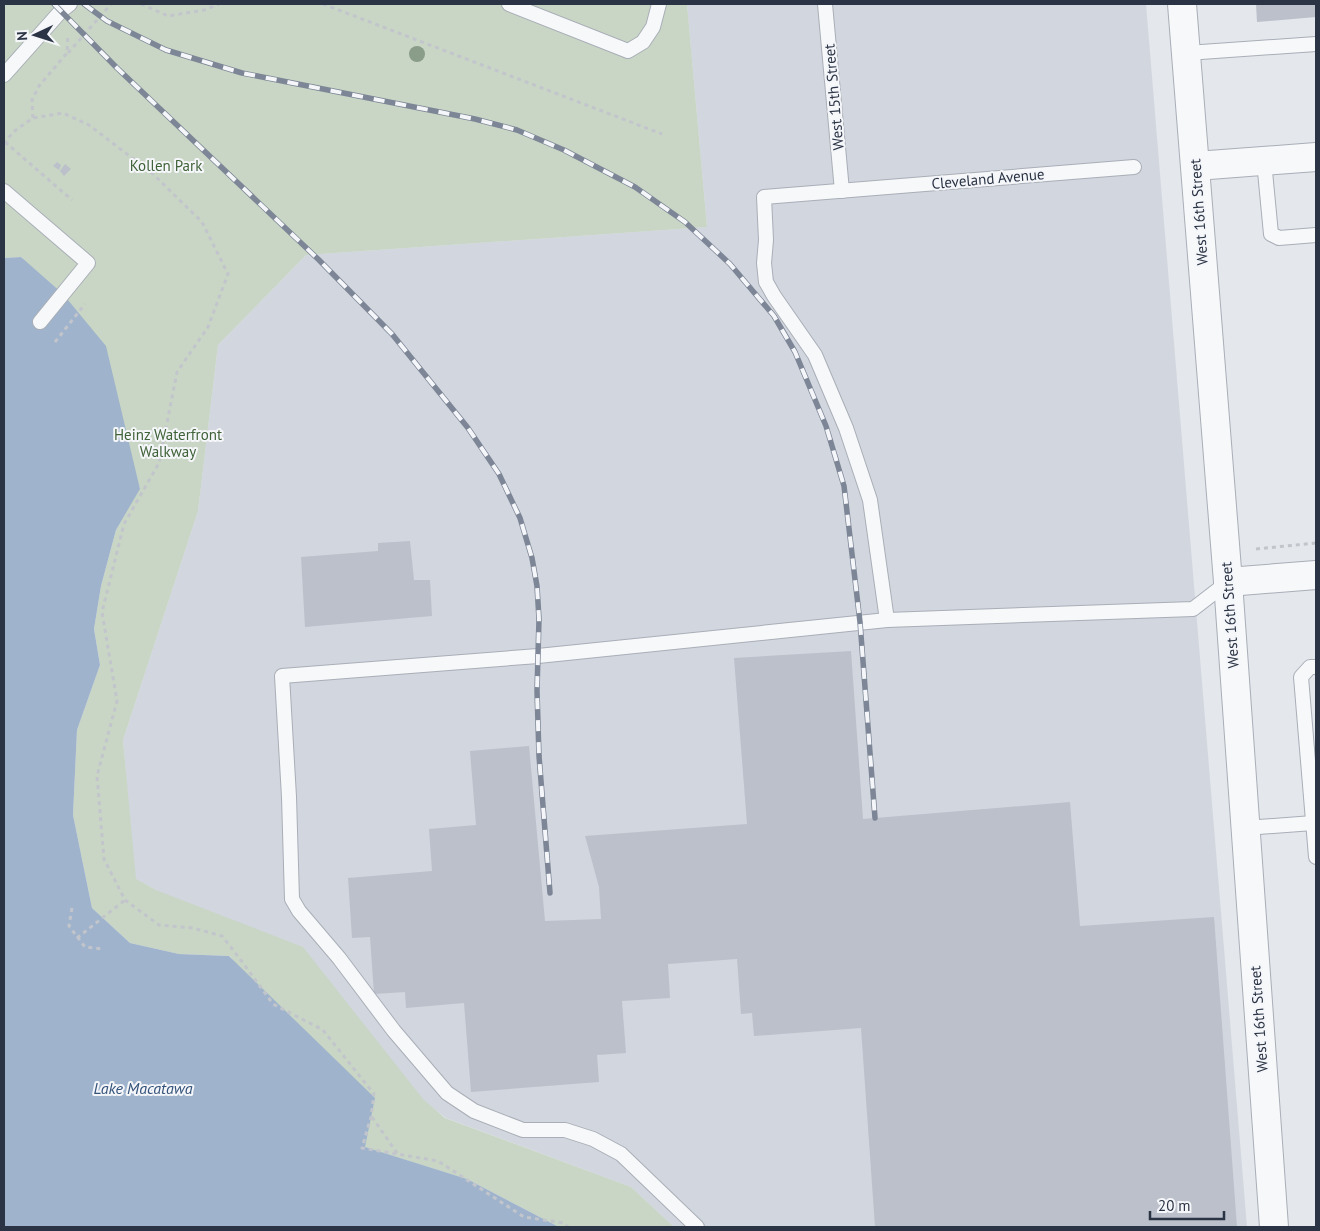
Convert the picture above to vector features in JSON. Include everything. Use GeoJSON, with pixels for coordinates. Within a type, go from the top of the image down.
{"type":"FeatureCollection","features":[{"type":"Feature","properties":{"kind":"street","name":"West 16th Street"},"geometry":{"type":"LineString","coordinates":[[1182,4],[1228,582],[1274,1227]]}},
{"type":"Feature","properties":{"kind":"street"},"geometry":{"type":"LineString","coordinates":[[1196,166],[1316,157]]}},
{"type":"Feature","properties":{"kind":"street"},"geometry":{"type":"LineString","coordinates":[[1228,582],[1316,575]]}},
{"type":"Feature","properties":{"kind":"lane"},"geometry":{"type":"LineString","coordinates":[[4,75],[70,4]]}},
{"type":"Feature","properties":{"kind":"lane"},"geometry":{"type":"LineString","coordinates":[[509,4],[628,51],[643,42],[653,27],[659,4]]}},
{"type":"Feature","properties":{"kind":"lane","name":"West 15th Street"},"geometry":{"type":"LineString","coordinates":[[825,4],[842,191]]}},
{"type":"Feature","properties":{"kind":"lane"},"geometry":{"type":"LineString","coordinates":[[1186,53],[1316,44]]}},
{"type":"Feature","properties":{"kind":"lane"},"geometry":{"type":"LineString","coordinates":[[1264,161],[1271,234],[1279,238],[1316,235]]}},
{"type":"Feature","properties":{"kind":"lane","name":"Cleveland Avenue"},"geometry":{"type":"LineString","coordinates":[[887,620],[870,500],[846,428],[815,355],[766,282],[764,263],[766,240],[764,197],[1134,167]]}},
{"type":"Feature","properties":{"kind":"lane"},"geometry":{"type":"LineString","coordinates":[[4,191],[88,263],[40,322]]}},
{"type":"Feature","properties":{"kind":"lane"},"geometry":{"type":"LineString","coordinates":[[697,1227],[621,1154],[593,1139],[564,1130],[523,1130],[474,1111],[447,1093],[394,1031],[339,958],[298,911],[292,899],[289,797],[282,676],[538,656],[887,620],[1193,609],[1228,582]]}},
{"type":"Feature","properties":{"kind":"lane"},"geometry":{"type":"LineString","coordinates":[[1316,667],[1310,667],[1301,677],[1316,857]]}},
{"type":"Feature","properties":{"kind":"lane"},"geometry":{"type":"LineString","coordinates":[[1245,828],[1313,822]]}},
{"type":"Feature","properties":{"kind":"path"},"geometry":{"type":"LineString","coordinates":[[33,118],[32,100],[39,86],[112,4]]}},
{"type":"Feature","properties":{"kind":"path"},"geometry":{"type":"LineString","coordinates":[[141,4],[168,16],[204,10],[219,4]]}},
{"type":"Feature","properties":{"kind":"path"},"geometry":{"type":"LineString","coordinates":[[323,4],[662,134]]}},
{"type":"Feature","properties":{"kind":"path"},"geometry":{"type":"LineString","coordinates":[[55,18],[68,32],[67,53]]}},
{"type":"Feature","properties":{"kind":"path"},"geometry":{"type":"LineString","coordinates":[[72,200],[4,143],[13,132],[33,118],[64,113],[88,125],[153,174],[202,222],[228,274],[208,327],[177,372],[159,463],[124,524],[102,612],[117,701],[97,776],[104,859],[125,900],[159,925],[193,928],[222,936],[273,1004],[323,1030],[374,1094],[371,1116],[362,1148],[438,1160],[524,1217],[564,1223],[568,1227]]}},
{"type":"Feature","properties":{"kind":"path"},"geometry":{"type":"LineString","coordinates":[[54,342],[85,304]]}},
{"type":"Feature","properties":{"kind":"path"},"geometry":{"type":"LineString","coordinates":[[1256,549],[1316,543]]}},
{"type":"Feature","properties":{"kind":"path"},"geometry":{"type":"LineString","coordinates":[[77,938],[125,900]]}},
{"type":"Feature","properties":{"kind":"path"},"geometry":{"type":"LineString","coordinates":[[72,908],[69,926],[77,938],[85,947],[103,950]]}},
{"type":"Feature","properties":{"kind":"path"},"geometry":{"type":"LineString","coordinates":[[371,1116],[397,1153]]}},
{"type":"Feature","properties":{"kind":"shaded area"},"geometry":{"type":"Polygon","coordinates":[[[687,4],[1146,4],[1247,1227],[674,1227],[631,1187],[446,1118],[156,890],[135,879],[123,740],[198,511],[218,345],[306,255],[707,227],[687,4]]]}},
{"type":"Feature","properties":{"kind":"green space","name":"Kollen Park"},"geometry":{"type":"Polygon","coordinates":[[[4,4],[687,4],[707,227],[306,255],[218,345],[198,511],[123,740],[136,879],[156,890],[303,947],[423,1099],[445,1118],[631,1187],[674,1227],[559,1227],[467,1179],[364,1147],[230,956],[179,954],[130,943],[92,908],[73,815],[77,730],[100,665],[94,629],[101,586],[116,530],[140,488],[22,257],[4,258],[4,4]]]}},
{"type":"Feature","properties":{"kind":"water","name":"Lake Macatawa"},"geometry":{"type":"Polygon","coordinates":[[[21,257],[63,294],[106,346],[140,489],[116,530],[101,586],[94,629],[100,665],[77,730],[73,815],[92,908],[130,943],[179,954],[229,956],[375,1098],[365,1147],[467,1179],[559,1227],[4,1227],[4,258],[21,257]]]}},
{"type":"Feature","properties":{"kind":"building"},"geometry":{"type":"Polygon","coordinates":[[[1256,4],[1316,4],[1316,17],[1257,22],[1256,4]]]}},
{"type":"Feature","properties":{"kind":"building"},"geometry":{"type":"Polygon","coordinates":[[[57,162],[61,165],[59,170],[53,166],[57,162]]]}},
{"type":"Feature","properties":{"kind":"building"},"geometry":{"type":"Polygon","coordinates":[[[65,164],[71,169],[64,176],[60,171],[65,164]]]}},
{"type":"Feature","properties":{"kind":"building"},"geometry":{"type":"Polygon","coordinates":[[[410,541],[414,580],[430,580],[432,616],[305,627],[301,557],[378,551],[378,543],[410,541]]]}},
{"type":"Feature","properties":{"kind":"building"},"geometry":{"type":"Polygon","coordinates":[[[851,651],[863,819],[1070,802],[1080,926],[1214,917],[1237,1227],[875,1227],[861,1028],[754,1036],[752,1013],[741,1014],[737,959],[668,964],[670,998],[622,1001],[626,1053],[597,1055],[599,1082],[471,1092],[464,1003],[406,1008],[405,992],[374,994],[370,937],[352,938],[348,878],[432,871],[429,829],[476,825],[470,751],[529,746],[545,921],[601,919],[599,887],[585,836],[747,824],[734,658],[851,651]]]}},
{"type":"Feature","properties":{"kind":"railway"},"geometry":{"type":"LineString","coordinates":[[54,4],[117,68],[319,260],[392,334],[468,428],[499,474],[520,518],[532,558],[537,586],[539,619],[537,691],[539,756],[550,893]]}},
{"type":"Feature","properties":{"kind":"railway"},"geometry":{"type":"LineString","coordinates":[[84,4],[107,21],[166,50],[242,73],[475,119],[517,130],[564,150],[635,187],[685,222],[730,264],[774,316],[795,352],[826,426],[844,486],[860,622],[875,818]]}},
{"type":"Feature","properties":{"kind":"park label","name":"Heinz Waterfront Walkway"},"geometry":{"type":"Point","coordinates":[168,444]}}]}
